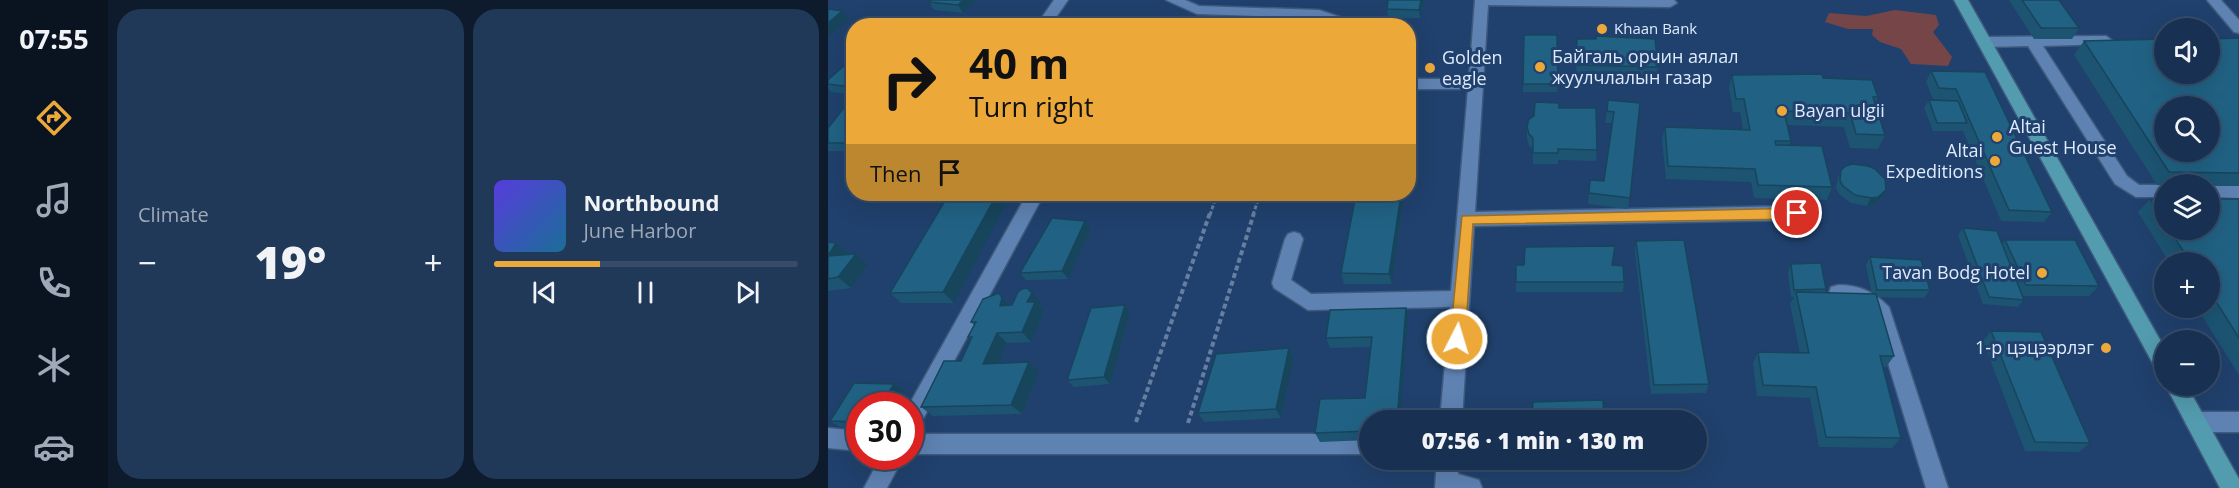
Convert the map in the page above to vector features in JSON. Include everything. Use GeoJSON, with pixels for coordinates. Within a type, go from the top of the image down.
{"type":"FeatureCollection","features":[{"type":"Feature","properties":{"kind":"main road"},"geometry":{"type":"LineString","coordinates":[[1961,0],[2154,347]]}},
{"type":"Feature","properties":{"kind":"main road"},"geometry":{"type":"LineString","coordinates":[[2182,396],[2232,488]]}},
{"type":"Feature","properties":{"kind":"street"},"geometry":{"type":"LineString","coordinates":[[1049,18],[1061,0]]}},
{"type":"Feature","properties":{"kind":"street"},"geometry":{"type":"LineString","coordinates":[[1173,0],[1197,10],[1319,14],[1330,18]]}},
{"type":"Feature","properties":{"kind":"street"},"geometry":{"type":"LineString","coordinates":[[2214,0],[2236,33]]}},
{"type":"Feature","properties":{"kind":"street"},"geometry":{"type":"LineString","coordinates":[[1452,410],[1478,84],[1482,1],[1670,3]]}},
{"type":"Feature","properties":{"kind":"street"},"geometry":{"type":"LineString","coordinates":[[1985,42],[2117,41]]}},
{"type":"Feature","properties":{"kind":"street"},"geometry":{"type":"LineString","coordinates":[[2033,42],[2121,180],[2136,191],[2154,191]]}},
{"type":"Feature","properties":{"kind":"street"},"geometry":{"type":"LineString","coordinates":[[1416,84],[1478,84]]}},
{"type":"Feature","properties":{"kind":"street"},"geometry":{"type":"LineString","coordinates":[[2220,191],[2239,192]]}},
{"type":"Feature","properties":{"kind":"street"},"geometry":{"type":"LineString","coordinates":[[924,397],[1031,201]]}},
{"type":"Feature","properties":{"kind":"street"},"geometry":{"type":"LineString","coordinates":[[1466,219],[1797,213]]}},
{"type":"Feature","properties":{"kind":"street"},"geometry":{"type":"LineString","coordinates":[[1294,239],[1281,283],[1308,302],[1461,299]]}},
{"type":"Feature","properties":{"kind":"street"},"geometry":{"type":"LineString","coordinates":[[1838,293],[1854,292],[1868,298],[1882,313],[1937,488]]}},
{"type":"Feature","properties":{"kind":"street"},"geometry":{"type":"LineString","coordinates":[[2196,422],[2239,422]]}},
{"type":"Feature","properties":{"kind":"street"},"geometry":{"type":"LineString","coordinates":[[828,438],[846,440]]}},
{"type":"Feature","properties":{"kind":"street"},"geometry":{"type":"LineString","coordinates":[[924,444],[1359,444]]}},
{"type":"Feature","properties":{"kind":"street"},"geometry":{"type":"LineString","coordinates":[[875,488],[885,470]]}},
{"type":"Feature","properties":{"kind":"street"},"geometry":{"type":"LineString","coordinates":[[1447,470],[1446,485],[1471,488]]}},
{"type":"Feature","properties":{"kind":"path"},"geometry":{"type":"LineString","coordinates":[[1128,444],[1215,201]]}},
{"type":"Feature","properties":{"kind":"path"},"geometry":{"type":"LineString","coordinates":[[1182,444],[1258,201]]}},
{"type":"Feature","properties":{"kind":"shaded area"},"geometry":{"type":"Polygon","coordinates":[[[1895,10],[1936,15],[1939,25],[1933,32],[1952,57],[1948,66],[1911,64],[1901,49],[1880,42],[1872,35],[1873,29],[1848,29],[1825,22],[1829,13],[1866,16],[1895,10]]]}},
{"type":"Feature","properties":{"kind":"building"},"geometry":{"type":"Polygon","coordinates":[[[931,0],[963,0],[958,5],[929,2],[931,0]]]}},
{"type":"Feature","properties":{"kind":"building"},"geometry":{"type":"Polygon","coordinates":[[[1388,0],[1421,0],[1419,10],[1387,9],[1388,0]]]}},
{"type":"Feature","properties":{"kind":"building"},"geometry":{"type":"Polygon","coordinates":[[[2022,0],[2059,0],[2079,28],[2041,28],[2022,0]]]}},
{"type":"Feature","properties":{"kind":"building"},"geometry":{"type":"Polygon","coordinates":[[[828,9],[842,11],[828,23],[828,9]]]}},
{"type":"Feature","properties":{"kind":"building"},"geometry":{"type":"Polygon","coordinates":[[[1177,17],[1223,17],[1223,18],[1177,17]]]}},
{"type":"Feature","properties":{"kind":"building","name":"Байгаль орчин аялал жуулчлалын газар"},"geometry":{"type":"Polygon","coordinates":[[[1524,35],[1557,35],[1558,84],[1523,84],[1524,35]]]}},
{"type":"Feature","properties":{"kind":"building"},"geometry":{"type":"Polygon","coordinates":[[[1596,36],[1655,39],[1658,67],[1576,65],[1577,39],[1596,39],[1596,36]]]}},
{"type":"Feature","properties":{"kind":"building"},"geometry":{"type":"Polygon","coordinates":[[[2239,38],[2239,173],[2169,172],[2163,162],[2220,162],[2220,96],[2154,96],[2154,149],[2084,41],[2154,39],[2154,84],[2220,84],[2220,39],[2239,38]]]}},
{"type":"Feature","properties":{"kind":"building"},"geometry":{"type":"Polygon","coordinates":[[[846,64],[846,83],[843,86],[828,84],[828,80],[846,64]]]}},
{"type":"Feature","properties":{"kind":"building","name":"Altai Expeditions"},"geometry":{"type":"Polygon","coordinates":[[[1931,71],[1985,72],[2052,212],[2009,210],[1956,89],[1939,88],[1931,71]]]}},
{"type":"Feature","properties":{"kind":"building"},"geometry":{"type":"Polygon","coordinates":[[[1822,74],[1823,78],[1872,80],[1878,97],[1873,97],[1885,135],[1856,134],[1850,113],[1777,111],[1778,116],[1785,116],[1791,141],[1775,141],[1776,145],[1822,146],[1832,187],[1758,185],[1755,169],[1668,166],[1665,127],[1750,130],[1744,99],[1736,99],[1732,75],[1822,74]]]}},
{"type":"Feature","properties":{"kind":"building"},"geometry":{"type":"Polygon","coordinates":[[[1608,100],[1640,103],[1630,198],[1589,193],[1590,180],[1604,181],[1614,112],[1607,111],[1608,100]]]}},
{"type":"Feature","properties":{"kind":"building"},"geometry":{"type":"Polygon","coordinates":[[[1929,100],[1958,101],[1967,123],[1937,123],[1929,100]]]}},
{"type":"Feature","properties":{"kind":"building"},"geometry":{"type":"Polygon","coordinates":[[[1535,102],[1559,103],[1559,108],[1596,108],[1597,150],[1558,149],[1558,153],[1533,153],[1533,138],[1527,127],[1529,119],[1534,116],[1535,102]]]}},
{"type":"Feature","properties":{"kind":"building"},"geometry":{"type":"Polygon","coordinates":[[[846,105],[846,143],[828,143],[828,128],[846,105]]]}},
{"type":"Feature","properties":{"kind":"building"},"geometry":{"type":"Polygon","coordinates":[[[1852,164],[1875,169],[1885,179],[1886,190],[1878,197],[1871,198],[1855,195],[1843,186],[1840,181],[1841,170],[1852,164]]]}},
{"type":"Feature","properties":{"kind":"building"},"geometry":{"type":"Polygon","coordinates":[[[2220,199],[2239,199],[2239,338],[2220,308],[2220,252],[2184,252],[2176,240],[2220,240],[2220,199]]]}},
{"type":"Feature","properties":{"kind":"building"},"geometry":{"type":"Polygon","coordinates":[[[945,201],[993,201],[943,292],[890,293],[945,201]]]}},
{"type":"Feature","properties":{"kind":"building"},"geometry":{"type":"Polygon","coordinates":[[[1355,201],[1400,201],[1389,274],[1341,273],[1355,201]]]}},
{"type":"Feature","properties":{"kind":"building"},"geometry":{"type":"Polygon","coordinates":[[[1052,218],[1085,221],[1062,271],[1020,273],[1052,218]]]}},
{"type":"Feature","properties":{"kind":"building"},"geometry":{"type":"Polygon","coordinates":[[[1963,228],[1997,231],[2024,300],[1989,297],[1963,228]]]}},
{"type":"Feature","properties":{"kind":"building"},"geometry":{"type":"Polygon","coordinates":[[[1684,240],[1709,384],[1654,385],[1636,241],[1684,240]]]}},
{"type":"Feature","properties":{"kind":"building","name":"Tavan Bodg Hotel"},"geometry":{"type":"Polygon","coordinates":[[[2005,240],[2075,240],[2099,286],[2026,285],[2005,240]]]}},
{"type":"Feature","properties":{"kind":"building"},"geometry":{"type":"Polygon","coordinates":[[[828,242],[836,243],[828,256],[828,242]]]}},
{"type":"Feature","properties":{"kind":"building"},"geometry":{"type":"Polygon","coordinates":[[[1615,246],[1612,265],[1623,266],[1624,282],[1516,282],[1516,265],[1524,265],[1525,247],[1615,246]]]}},
{"type":"Feature","properties":{"kind":"building"},"geometry":{"type":"Polygon","coordinates":[[[856,254],[838,277],[828,279],[828,256],[856,254]]]}},
{"type":"Feature","properties":{"kind":"building"},"geometry":{"type":"Polygon","coordinates":[[[1870,257],[1921,260],[1930,290],[1877,290],[1870,257]]]}},
{"type":"Feature","properties":{"kind":"building"},"geometry":{"type":"Polygon","coordinates":[[[1821,263],[1826,289],[1794,290],[1791,264],[1821,263]]]}},
{"type":"Feature","properties":{"kind":"building"},"geometry":{"type":"Polygon","coordinates":[[[1027,288],[1032,293],[1027,302],[1035,302],[1022,332],[997,333],[983,364],[1029,362],[1011,405],[924,407],[924,401],[944,361],[961,361],[972,337],[968,337],[976,322],[971,322],[983,299],[999,293],[1002,298],[1000,306],[1012,305],[1018,292],[1027,288]]]}},
{"type":"Feature","properties":{"kind":"building"},"geometry":{"type":"Polygon","coordinates":[[[1796,292],[1876,294],[1894,356],[1880,356],[1901,438],[1826,437],[1816,387],[1763,385],[1758,352],[1809,353],[1796,292]]]}},
{"type":"Feature","properties":{"kind":"building"},"geometry":{"type":"Polygon","coordinates":[[[1125,305],[1104,377],[1067,380],[1091,308],[1125,305]]]}},
{"type":"Feature","properties":{"kind":"building"},"geometry":{"type":"Polygon","coordinates":[[[1406,308],[1398,410],[1359,410],[1359,431],[1315,433],[1320,399],[1365,398],[1372,337],[1326,338],[1330,310],[1406,308]]]}},
{"type":"Feature","properties":{"kind":"building"},"geometry":{"type":"Polygon","coordinates":[[[1991,331],[2041,332],[2090,443],[2035,442],[1991,331]]]}},
{"type":"Feature","properties":{"kind":"building"},"geometry":{"type":"Polygon","coordinates":[[[1289,348],[1276,409],[1198,413],[1216,354],[1289,348]]]}},
{"type":"Feature","properties":{"kind":"building"},"geometry":{"type":"Polygon","coordinates":[[[854,383],[894,384],[889,392],[848,392],[854,383]]]}},
{"type":"Feature","properties":{"kind":"building"},"geometry":{"type":"Polygon","coordinates":[[[846,396],[846,422],[830,421],[846,396]]]}},
{"type":"Feature","properties":{"kind":"building"},"geometry":{"type":"Polygon","coordinates":[[[1603,400],[1604,410],[1533,410],[1533,402],[1603,400]]]}},
{"type":"Feature","properties":{"kind":"place","name":"Khaan Bank"},"geometry":{"type":"Point","coordinates":[1602,29]}},
{"type":"Feature","properties":{"kind":"place","name":"Байгаль орчин аялал жуулчлалын газар"},"geometry":{"type":"Point","coordinates":[1540,67]}},
{"type":"Feature","properties":{"kind":"place","name":"Golden eagle"},"geometry":{"type":"Point","coordinates":[1430,68]}},
{"type":"Feature","properties":{"kind":"place","name":"Bayan ulgii"},"geometry":{"type":"Point","coordinates":[1782,111]}},
{"type":"Feature","properties":{"kind":"place","name":"Altai Guest House"},"geometry":{"type":"Point","coordinates":[1997,137]}},
{"type":"Feature","properties":{"kind":"place","name":"Altai Expeditions"},"geometry":{"type":"Point","coordinates":[1995,161]}},
{"type":"Feature","properties":{"kind":"place","name":"Tavan Bodg Hotel"},"geometry":{"type":"Point","coordinates":[2042,273]}},
{"type":"Feature","properties":{"kind":"place","name":"1-р цэцээрлэг"},"geometry":{"type":"Point","coordinates":[2106,348]}},
{"type":"Feature","properties":{"kind":"route"},"geometry":{"type":"LineString","coordinates":[[1457,339],[1466,219],[1797,213]]}}]}
